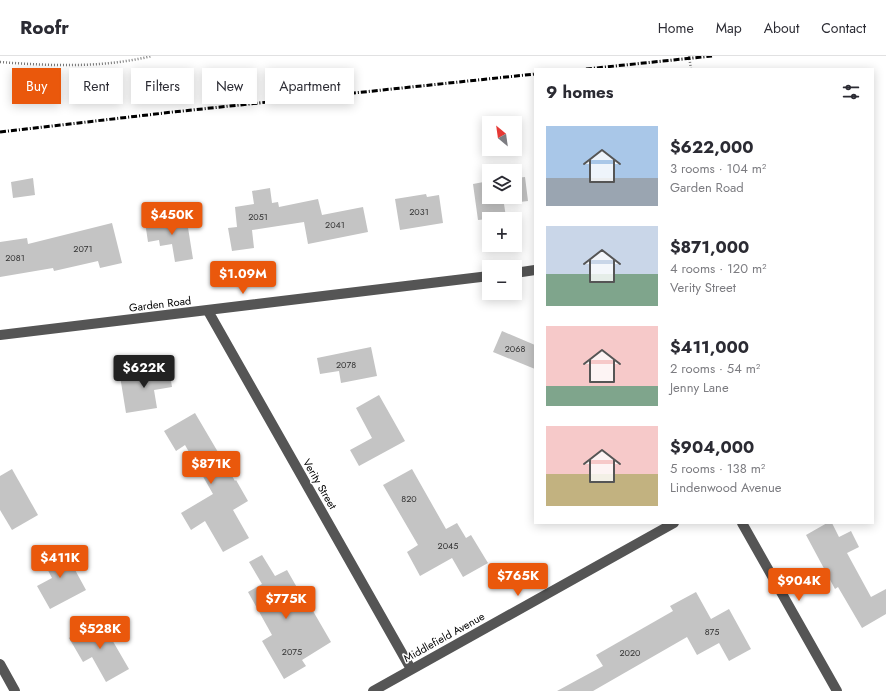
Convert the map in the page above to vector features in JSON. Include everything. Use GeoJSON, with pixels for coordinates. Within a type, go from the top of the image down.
{"type":"FeatureCollection","features":[{"type":"Feature","properties":{"kind":"street"},"geometry":{"type":"LineString","coordinates":[[522,271],[534,270]]}},
{"type":"Feature","properties":{"kind":"street","name":"Garden Road"},"geometry":{"type":"LineString","coordinates":[[0,335],[482,277]]}},
{"type":"Feature","properties":{"kind":"street","name":"Verity Street"},"geometry":{"type":"LineString","coordinates":[[208,311],[411,669]]}},
{"type":"Feature","properties":{"kind":"street","name":"Middlefield Avenue"},"geometry":{"type":"LineString","coordinates":[[373,691],[672,524]]}},
{"type":"Feature","properties":{"kind":"street"},"geometry":{"type":"LineString","coordinates":[[743,524],[837,691]]}},
{"type":"Feature","properties":{"kind":"street"},"geometry":{"type":"LineString","coordinates":[[0,664],[15,691]]}},
{"type":"Feature","properties":{"kind":"path"},"geometry":{"type":"LineString","coordinates":[[0,62],[54,66],[92,65],[132,61],[152,56]]}},
{"type":"Feature","properties":{"kind":"path"},"geometry":{"type":"LineString","coordinates":[[689,56],[691,68]]}},
{"type":"Feature","properties":{"kind":"building"},"geometry":{"type":"Polygon","coordinates":[[[522,177],[525,177],[528,201],[522,202],[522,177]]]}},
{"type":"Feature","properties":{"kind":"building"},"geometry":{"type":"Polygon","coordinates":[[[33,178],[35,195],[13,198],[11,182],[33,178]]]}},
{"type":"Feature","properties":{"kind":"building"},"geometry":{"type":"Polygon","coordinates":[[[482,182],[482,204],[504,204],[505,212],[482,212],[482,220],[478,220],[473,184],[482,182]]]}},
{"type":"Feature","properties":{"kind":"building"},"geometry":{"type":"Polygon","coordinates":[[[270,188],[272,203],[278,202],[279,207],[318,199],[322,215],[363,207],[368,232],[308,244],[304,222],[252,230],[254,248],[232,251],[228,228],[237,227],[235,207],[254,204],[252,191],[270,188]]]}},
{"type":"Feature","properties":{"kind":"building"},"geometry":{"type":"Polygon","coordinates":[[[426,194],[427,197],[439,195],[443,223],[400,230],[395,199],[426,194]]]}},
{"type":"Feature","properties":{"kind":"building"},"geometry":{"type":"Polygon","coordinates":[[[186,215],[193,259],[175,262],[172,244],[160,246],[159,240],[148,242],[145,222],[186,215]]]}},
{"type":"Feature","properties":{"kind":"building"},"geometry":{"type":"Polygon","coordinates":[[[112,223],[122,263],[100,268],[98,261],[54,271],[53,268],[0,277],[0,242],[27,238],[28,244],[112,223]]]}},
{"type":"Feature","properties":{"kind":"building"},"geometry":{"type":"Polygon","coordinates":[[[502,331],[534,345],[534,369],[493,352],[502,331]]]}},
{"type":"Feature","properties":{"kind":"building"},"geometry":{"type":"Polygon","coordinates":[[[371,347],[377,376],[341,383],[339,371],[320,374],[317,358],[371,347]]]}},
{"type":"Feature","properties":{"kind":"building"},"geometry":{"type":"Polygon","coordinates":[[[169,369],[172,387],[154,390],[157,408],[126,413],[120,376],[169,369]]]}},
{"type":"Feature","properties":{"kind":"building"},"geometry":{"type":"Polygon","coordinates":[[[379,395],[405,441],[359,466],[350,450],[372,438],[356,408],[379,395]]]}},
{"type":"Feature","properties":{"kind":"building"},"geometry":{"type":"Polygon","coordinates":[[[195,413],[248,501],[233,510],[249,538],[223,552],[205,521],[191,530],[181,513],[213,494],[185,445],[176,451],[164,431],[195,413]]]}},
{"type":"Feature","properties":{"kind":"building"},"geometry":{"type":"Polygon","coordinates":[[[12,469],[38,515],[12,530],[0,510],[0,476],[12,469]]]}},
{"type":"Feature","properties":{"kind":"building"},"geometry":{"type":"Polygon","coordinates":[[[412,469],[446,529],[457,523],[466,538],[471,535],[488,563],[463,577],[452,558],[420,576],[407,552],[418,545],[383,485],[412,469]]]}},
{"type":"Feature","properties":{"kind":"building"},"geometry":{"type":"Polygon","coordinates":[[[825,524],[832,524],[839,537],[851,531],[859,547],[847,553],[871,597],[886,589],[886,614],[862,628],[838,587],[835,589],[806,535],[825,524]]]}},
{"type":"Feature","properties":{"kind":"building"},"geometry":{"type":"Polygon","coordinates":[[[62,546],[86,590],[50,609],[37,586],[52,578],[41,557],[62,546]]]}},
{"type":"Feature","properties":{"kind":"building"},"geometry":{"type":"Polygon","coordinates":[[[262,555],[275,576],[287,570],[311,612],[313,611],[331,642],[302,660],[306,666],[284,679],[262,641],[272,635],[248,592],[262,584],[249,562],[262,555]]]}},
{"type":"Feature","properties":{"kind":"building"},"geometry":{"type":"Polygon","coordinates":[[[696,592],[711,619],[729,609],[751,649],[729,661],[719,643],[697,655],[687,637],[593,691],[557,691],[603,666],[596,655],[673,611],[670,606],[696,592]]]}},
{"type":"Feature","properties":{"kind":"building"},"geometry":{"type":"Polygon","coordinates":[[[100,619],[129,669],[106,682],[92,657],[83,662],[69,638],[100,619]]]}},
{"type":"Feature","properties":{"kind":"railway"},"geometry":{"type":"LineString","coordinates":[[596,68],[712,56]]}},
{"type":"Feature","properties":{"kind":"railway"},"geometry":{"type":"LineString","coordinates":[[0,132],[173,112],[534,74]]}}]}
